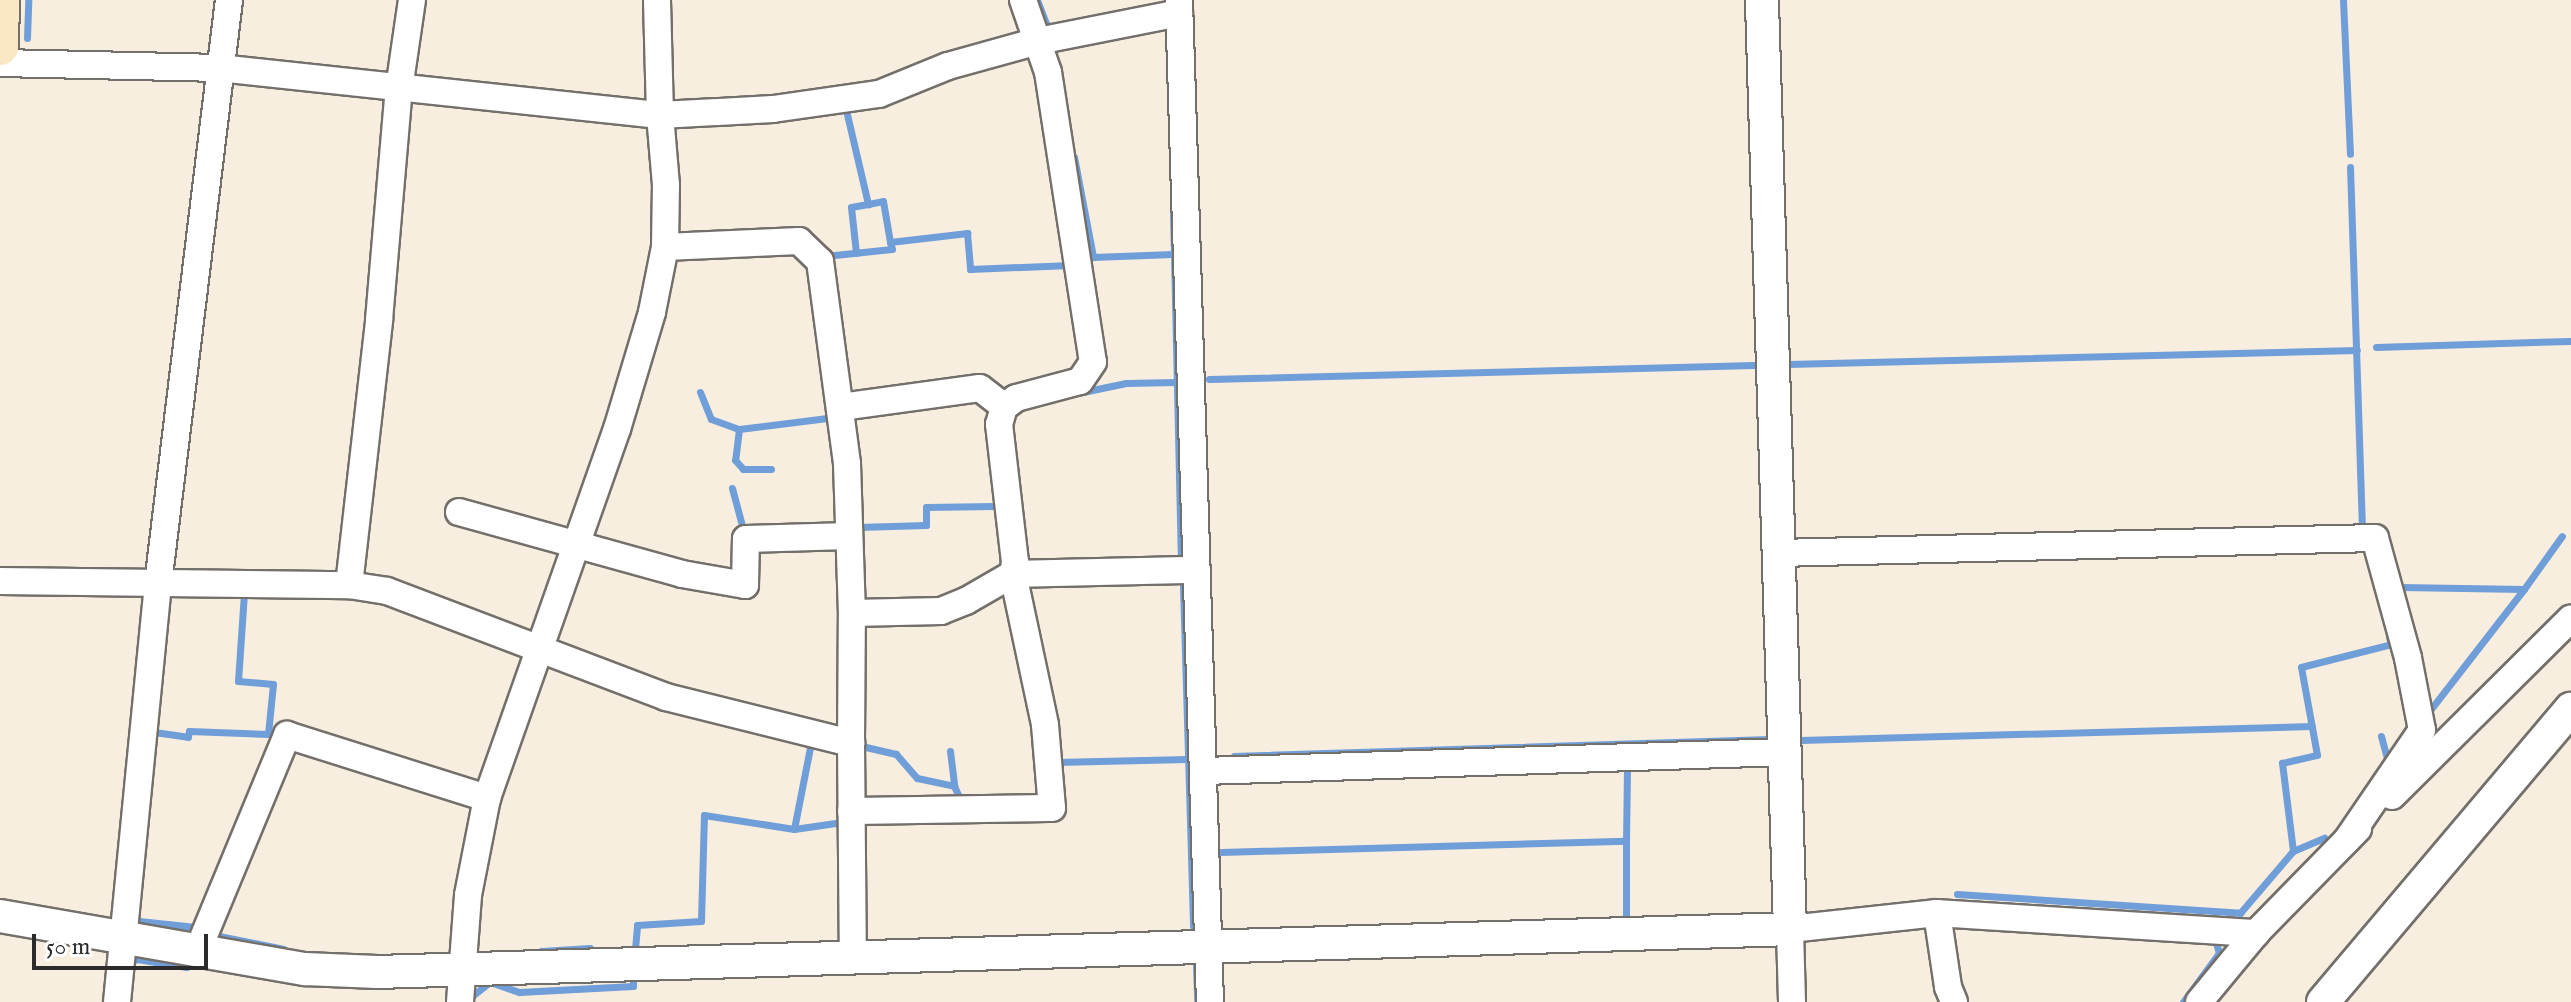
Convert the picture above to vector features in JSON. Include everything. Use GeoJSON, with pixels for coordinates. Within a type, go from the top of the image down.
{"type":"FeatureCollection","features":[{"type":"Feature","properties":{"kind":"main road"},"geometry":{"type":"LineString","coordinates":[[0,47],[1,0]]}},
{"type":"Feature","properties":{"kind":"street"},"geometry":{"type":"LineString","coordinates":[[117,1002],[158,584],[229,0]]}},
{"type":"Feature","properties":{"kind":"street"},"geometry":{"type":"LineString","coordinates":[[349,585],[379,320],[399,89],[412,0]]}},
{"type":"Feature","properties":{"kind":"street"},"geometry":{"type":"LineString","coordinates":[[460,1002],[468,895],[487,798],[626,400],[652,312],[665,247],[666,185],[660,115],[657,0]]}},
{"type":"Feature","properties":{"kind":"street"},"geometry":{"type":"LineString","coordinates":[[851,811],[1052,808],[1045,725],[1013,574],[1015,562],[999,424],[1004,407],[1016,398],[1080,381],[1093,362],[1048,72],[1023,0]]}},
{"type":"Feature","properties":{"kind":"street"},"geometry":{"type":"LineString","coordinates":[[1762,0],[1792,1002]]}},
{"type":"Feature","properties":{"kind":"street"},"geometry":{"type":"LineString","coordinates":[[0,63],[219,68],[660,115],[773,109],[879,94],[948,66],[1179,7],[1210,1002]]}},
{"type":"Feature","properties":{"kind":"street"},"geometry":{"type":"LineString","coordinates":[[665,247],[799,241],[820,261],[841,407],[849,536],[853,957]]}},
{"type":"Feature","properties":{"kind":"street"},"geometry":{"type":"LineString","coordinates":[[841,407],[980,388],[1004,407]]}},
{"type":"Feature","properties":{"kind":"street"},"geometry":{"type":"LineString","coordinates":[[459,512],[682,574],[745,585],[746,539],[849,536]]}},
{"type":"Feature","properties":{"kind":"street"},"geometry":{"type":"LineString","coordinates":[[1778,553],[2375,538],[2408,658],[2422,730],[2347,840]]}},
{"type":"Feature","properties":{"kind":"street"},"geometry":{"type":"LineString","coordinates":[[852,613],[941,611],[966,601],[1013,574],[1195,570]]}},
{"type":"Feature","properties":{"kind":"street"},"geometry":{"type":"LineString","coordinates":[[0,581],[349,585],[387,591],[542,647],[596,673],[666,697],[851,743]]}},
{"type":"Feature","properties":{"kind":"street"},"geometry":{"type":"LineString","coordinates":[[2199,1002],[2256,933],[2571,618]]}},
{"type":"Feature","properties":{"kind":"street"},"geometry":{"type":"LineString","coordinates":[[2323,1002],[2571,709]]}},
{"type":"Feature","properties":{"kind":"street"},"geometry":{"type":"LineString","coordinates":[[198,950],[287,735],[487,798]]}},
{"type":"Feature","properties":{"kind":"street"},"geometry":{"type":"LineString","coordinates":[[1204,771],[1785,752]]}},
{"type":"Feature","properties":{"kind":"street"},"geometry":{"type":"LineString","coordinates":[[0,916],[305,969],[377,972],[1790,929],[1937,913],[2256,933]]}},
{"type":"Feature","properties":{"kind":"street"},"geometry":{"type":"LineString","coordinates":[[1937,913],[1948,987],[1954,1002]]}},
{"type":"Feature","properties":{"kind":"waterway"},"geometry":{"type":"LineString","coordinates":[[27,38],[28,0]]}},
{"type":"Feature","properties":{"kind":"waterway"},"geometry":{"type":"LineString","coordinates":[[1037,0],[1046,24],[1052,28]]}},
{"type":"Feature","properties":{"kind":"waterway"},"geometry":{"type":"LineString","coordinates":[[2343,0],[2350,154]]}},
{"type":"Feature","properties":{"kind":"waterway"},"geometry":{"type":"LineString","coordinates":[[846,110],[868,204],[883,201],[890,242]]}},
{"type":"Feature","properties":{"kind":"waterway"},"geometry":{"type":"LineString","coordinates":[[1074,157],[1093,257],[1173,254]]}},
{"type":"Feature","properties":{"kind":"waterway"},"geometry":{"type":"LineString","coordinates":[[2350,167],[2362,532]]}},
{"type":"Feature","properties":{"kind":"waterway"},"geometry":{"type":"LineString","coordinates":[[856,253],[851,207],[868,204]]}},
{"type":"Feature","properties":{"kind":"waterway"},"geometry":{"type":"LineString","coordinates":[[1173,211],[1181,561]]}},
{"type":"Feature","properties":{"kind":"waterway"},"geometry":{"type":"LineString","coordinates":[[825,256],[892,249],[890,242],[967,233],[970,269],[1071,265]]}},
{"type":"Feature","properties":{"kind":"waterway"},"geometry":{"type":"LineString","coordinates":[[2376,347],[2571,341]]}},
{"type":"Feature","properties":{"kind":"waterway"},"geometry":{"type":"LineString","coordinates":[[1788,364],[2357,350]]}},
{"type":"Feature","properties":{"kind":"waterway"},"geometry":{"type":"LineString","coordinates":[[1209,379],[1754,365]]}},
{"type":"Feature","properties":{"kind":"waterway"},"geometry":{"type":"LineString","coordinates":[[1078,393],[1126,383],[1176,382]]}},
{"type":"Feature","properties":{"kind":"waterway"},"geometry":{"type":"LineString","coordinates":[[700,392],[711,419],[739,429],[835,417]]}},
{"type":"Feature","properties":{"kind":"waterway"},"geometry":{"type":"LineString","coordinates":[[739,429],[735,460],[743,469],[771,469]]}},
{"type":"Feature","properties":{"kind":"waterway"},"geometry":{"type":"LineString","coordinates":[[732,488],[744,533]]}},
{"type":"Feature","properties":{"kind":"waterway"},"geometry":{"type":"LineString","coordinates":[[858,527],[926,525],[926,507],[995,506]]}},
{"type":"Feature","properties":{"kind":"waterway"},"geometry":{"type":"LineString","coordinates":[[2524,589],[2562,536]]}},
{"type":"Feature","properties":{"kind":"waterway"},"geometry":{"type":"LineString","coordinates":[[1183,586],[1193,926]]}},
{"type":"Feature","properties":{"kind":"waterway"},"geometry":{"type":"LineString","coordinates":[[2400,587],[2524,589],[2427,714]]}},
{"type":"Feature","properties":{"kind":"waterway"},"geometry":{"type":"LineString","coordinates":[[154,732],[188,737],[189,731],[268,734],[273,684],[238,681],[244,593]]}},
{"type":"Feature","properties":{"kind":"waterway"},"geometry":{"type":"LineString","coordinates":[[1957,894],[2240,913],[2293,851],[2282,763],[2317,755],[2301,667],[2391,644],[2389,637]]}},
{"type":"Feature","properties":{"kind":"waterway"},"geometry":{"type":"LineString","coordinates":[[1800,740],[2312,726]]}},
{"type":"Feature","properties":{"kind":"waterway"},"geometry":{"type":"LineString","coordinates":[[2381,736],[2388,762]]}},
{"type":"Feature","properties":{"kind":"waterway"},"geometry":{"type":"LineString","coordinates":[[1234,756],[1769,739]]}},
{"type":"Feature","properties":{"kind":"waterway"},"geometry":{"type":"LineString","coordinates":[[635,949],[637,925],[701,921],[704,815],[794,829],[811,742],[816,743]]}},
{"type":"Feature","properties":{"kind":"waterway"},"geometry":{"type":"LineString","coordinates":[[857,745],[896,754],[917,778],[954,786]]}},
{"type":"Feature","properties":{"kind":"waterway"},"geometry":{"type":"LineString","coordinates":[[950,751],[954,786],[962,803]]}},
{"type":"Feature","properties":{"kind":"waterway"},"geometry":{"type":"LineString","coordinates":[[1055,762],[1188,759]]}},
{"type":"Feature","properties":{"kind":"waterway"},"geometry":{"type":"LineString","coordinates":[[1221,852],[1626,841],[1627,768]]}},
{"type":"Feature","properties":{"kind":"waterway"},"geometry":{"type":"LineString","coordinates":[[794,829],[842,822]]}},
{"type":"Feature","properties":{"kind":"waterway"},"geometry":{"type":"LineString","coordinates":[[2293,851],[2324,838]]}},
{"type":"Feature","properties":{"kind":"waterway"},"geometry":{"type":"LineString","coordinates":[[1626,841],[1626,922]]}},
{"type":"Feature","properties":{"kind":"waterway"},"geometry":{"type":"LineString","coordinates":[[139,921],[196,927]]}},
{"type":"Feature","properties":{"kind":"waterway"},"geometry":{"type":"LineString","coordinates":[[214,935],[284,949]]}},
{"type":"Feature","properties":{"kind":"waterway"},"geometry":{"type":"LineString","coordinates":[[2183,1002],[2219,953],[2215,940],[2210,940]]}},
{"type":"Feature","properties":{"kind":"waterway"},"geometry":{"type":"LineString","coordinates":[[541,951],[590,948]]}},
{"type":"Feature","properties":{"kind":"waterway"},"geometry":{"type":"LineString","coordinates":[[129,963],[137,959],[186,967],[191,960]]}},
{"type":"Feature","properties":{"kind":"waterway"},"geometry":{"type":"LineString","coordinates":[[1196,965],[1197,1002]]}},
{"type":"Feature","properties":{"kind":"waterway"},"geometry":{"type":"LineString","coordinates":[[472,996],[490,982],[519,992],[633,986],[633,979]]}}]}
